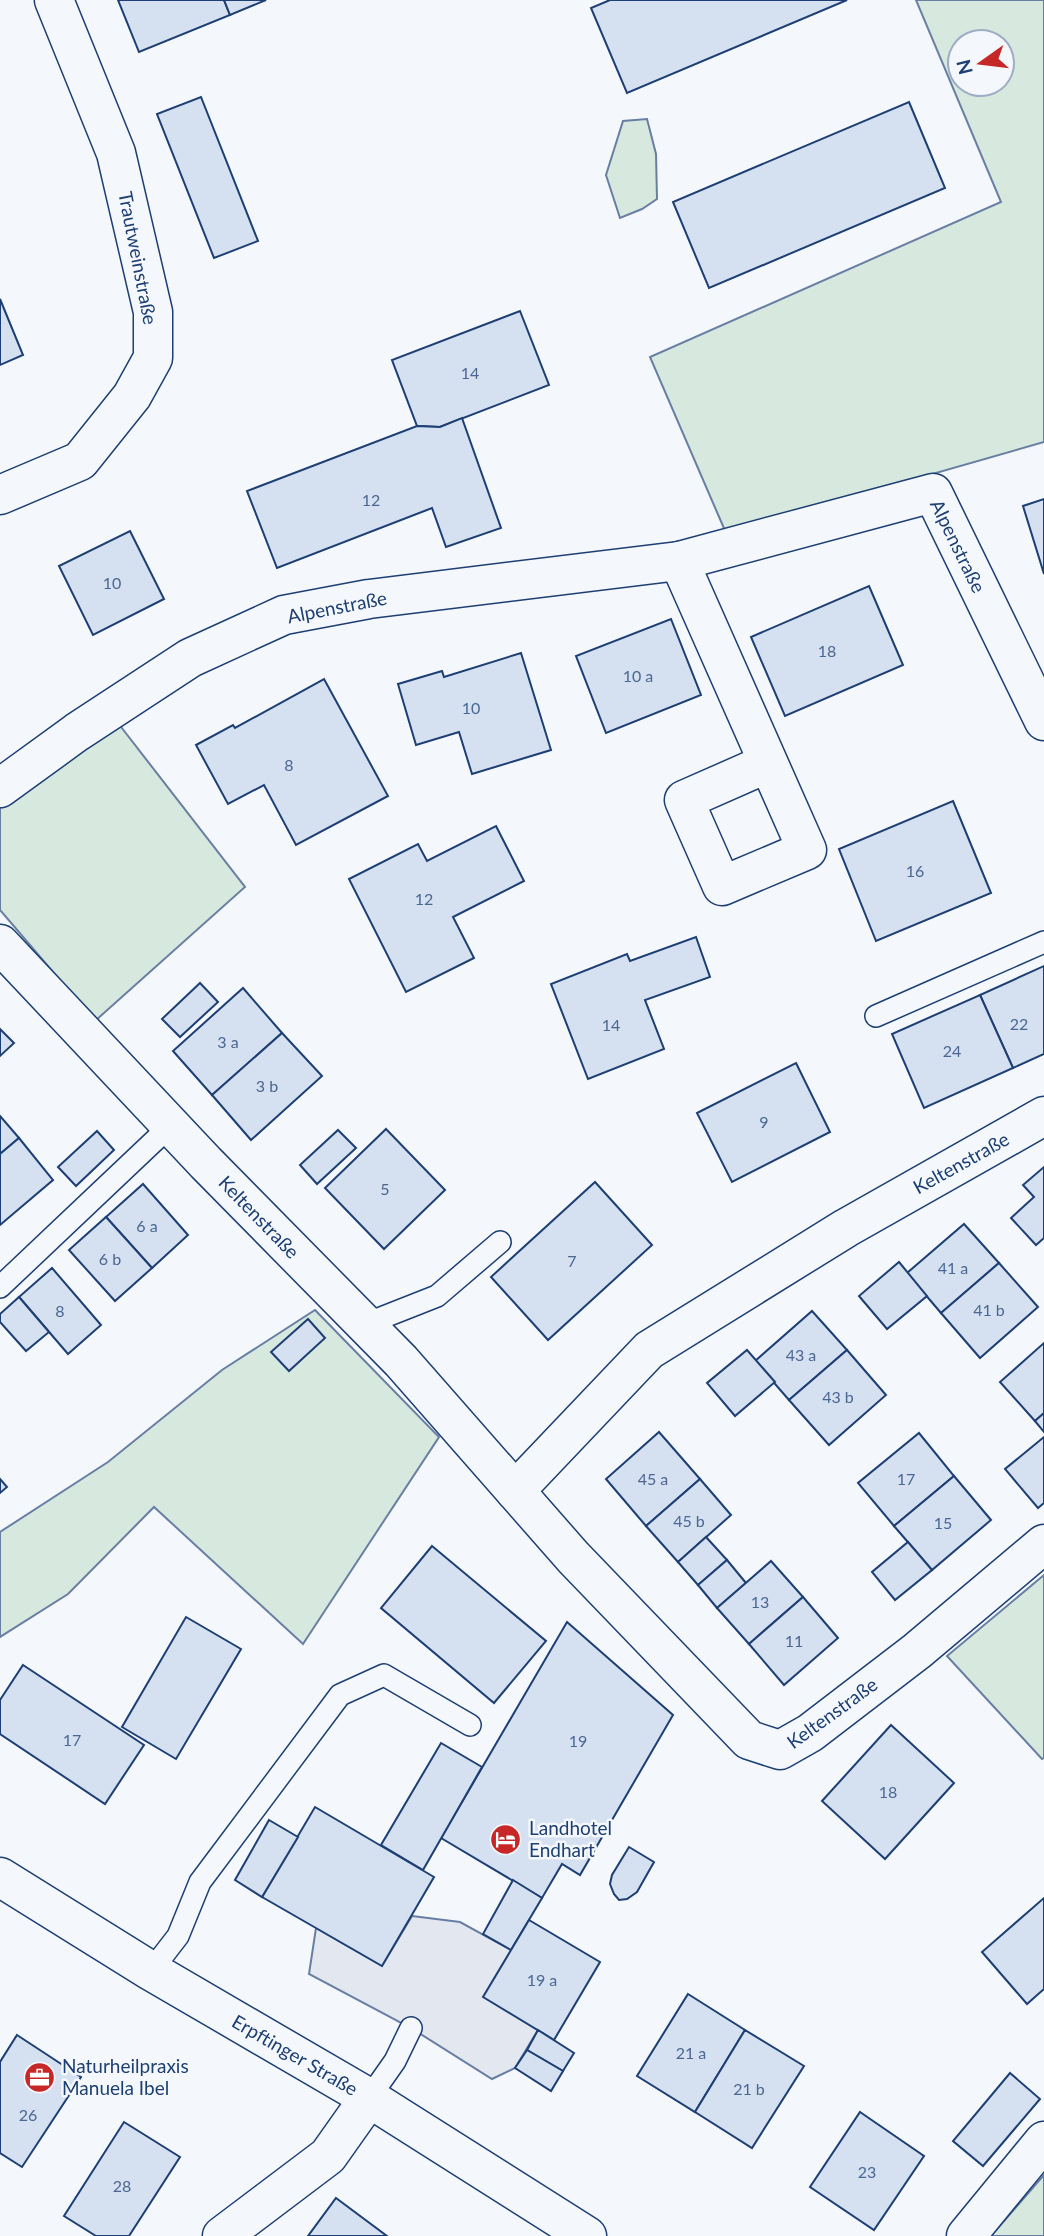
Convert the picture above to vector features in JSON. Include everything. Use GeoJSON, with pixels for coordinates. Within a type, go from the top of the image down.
{"type":"FeatureCollection","features":[{"type":"Feature","properties":{"kind":"street","name":"Trautweinstraße"},"geometry":{"type":"LineString","coordinates":[[0,495],[80,461],[132,396],[153,358],[153,312],[116,153],[54,0]]}},
{"type":"Feature","properties":{"kind":"street","name":"Alpenstraße"},"geometry":{"type":"LineString","coordinates":[[0,788],[77,732],[190,658],[284,615],[369,599],[680,561],[933,493],[1044,721]]}},
{"type":"Feature","properties":{"kind":"street"},"geometry":{"type":"LineString","coordinates":[[680,561],[768,763]]}},
{"type":"Feature","properties":{"kind":"street","name":"Keltenstraße"},"geometry":{"type":"LineString","coordinates":[[0,944],[170,1126],[426,1387],[573,1557],[749,1740],[780,1750],[810,1733],[917,1651],[1044,1544]]}},
{"type":"Feature","properties":{"kind":"street","name":"Keltenstraße"},"geometry":{"type":"LineString","coordinates":[[516,1491],[649,1350],[846,1228],[1044,1116]]}},
{"type":"Feature","properties":{"kind":"street","name":"Erpftinger Straße"},"geometry":{"type":"LineString","coordinates":[[0,1877],[151,1971],[369,2098],[587,2236]]}},
{"type":"Feature","properties":{"kind":"street"},"geometry":{"type":"LineString","coordinates":[[222,2236],[328,2156],[369,2098]]}},
{"type":"Feature","properties":{"kind":"street"},"geometry":{"type":"LineString","coordinates":[[966,2236],[1044,2141]]}},
{"type":"Feature","properties":{"kind":"lane"},"geometry":{"type":"LineString","coordinates":[[876,1016],[1044,942]]}},
{"type":"Feature","properties":{"kind":"lane"},"geometry":{"type":"LineString","coordinates":[[0,1287],[170,1126]]}},
{"type":"Feature","properties":{"kind":"lane"},"geometry":{"type":"LineString","coordinates":[[366,1324],[437,1296],[500,1242]]}},
{"type":"Feature","properties":{"kind":"lane"},"geometry":{"type":"LineString","coordinates":[[151,1971],[178,1936],[200,1882],[340,1695],[384,1675],[470,1725]]}},
{"type":"Feature","properties":{"kind":"lane"},"geometry":{"type":"LineString","coordinates":[[369,2098],[395,2061],[411,2028]]}},
{"type":"Feature","properties":{"kind":"shaded area"},"geometry":{"type":"Polygon","coordinates":[[[916,0],[1044,0],[1044,442],[726,533],[650,357],[1001,202],[957,98],[1016,98],[1016,28],[946,28],[946,71],[916,0]]]}},
{"type":"Feature","properties":{"kind":"shaded area"},"geometry":{"type":"Polygon","coordinates":[[[647,119],[656,154],[657,199],[620,218],[606,175],[623,121],[647,119]]]}},
{"type":"Feature","properties":{"kind":"shaded area"},"geometry":{"type":"Polygon","coordinates":[[[118,723],[245,887],[95,1021],[0,910],[0,808],[86,743],[118,723]]]}},
{"type":"Feature","properties":{"kind":"shaded area"},"geometry":{"type":"Polygon","coordinates":[[[315,1310],[439,1437],[303,1644],[154,1507],[68,1594],[0,1637],[0,1532],[108,1462],[222,1370],[315,1310]]]}},
{"type":"Feature","properties":{"kind":"shaded area"},"geometry":{"type":"Polygon","coordinates":[[[1044,1575],[1044,1758],[1042,1759],[947,1656],[1044,1575]]]}},
{"type":"Feature","properties":{"kind":"shaded area"},"geometry":{"type":"Polygon","coordinates":[[[412,1916],[460,1922],[511,1950],[538,2030],[515,2068],[492,2079],[411,2028],[309,1974],[316,1928],[382,1966],[412,1916]]]}},
{"type":"Feature","properties":{"kind":"shaded area"},"geometry":{"type":"Polygon","coordinates":[[[1044,2175],[1044,2236],[991,2236],[1044,2175]]]}},
{"type":"Feature","properties":{"kind":"building"},"geometry":{"type":"Polygon","coordinates":[[[118,0],[224,0],[230,15],[139,52],[118,0]]]}},
{"type":"Feature","properties":{"kind":"building"},"geometry":{"type":"Polygon","coordinates":[[[224,0],[266,0],[230,15],[224,0]]]}},
{"type":"Feature","properties":{"kind":"building"},"geometry":{"type":"Polygon","coordinates":[[[610,0],[847,0],[627,93],[591,8],[610,0]]]}},
{"type":"Feature","properties":{"kind":"building"},"geometry":{"type":"Polygon","coordinates":[[[201,97],[258,241],[214,258],[157,114],[201,97]]]}},
{"type":"Feature","properties":{"kind":"building"},"geometry":{"type":"Polygon","coordinates":[[[909,102],[945,188],[709,288],[673,202],[909,102]]]}},
{"type":"Feature","properties":{"kind":"building"},"geometry":{"type":"Polygon","coordinates":[[[0,299],[23,355],[0,365],[0,299]]]}},
{"type":"Feature","properties":{"kind":"building"},"geometry":{"type":"Polygon","coordinates":[[[520,311],[549,385],[440,427],[417,426],[392,360],[520,311]]]}},
{"type":"Feature","properties":{"kind":"building"},"geometry":{"type":"Polygon","coordinates":[[[462,418],[501,528],[446,547],[432,508],[277,568],[247,491],[417,426],[440,427],[462,418]]]}},
{"type":"Feature","properties":{"kind":"building"},"geometry":{"type":"Polygon","coordinates":[[[1044,499],[1044,574],[1023,506],[1044,499]]]}},
{"type":"Feature","properties":{"kind":"building"},"geometry":{"type":"Polygon","coordinates":[[[130,531],[164,599],[93,635],[59,566],[130,531]]]}},
{"type":"Feature","properties":{"kind":"building"},"geometry":{"type":"Polygon","coordinates":[[[869,586],[903,665],[785,716],[751,637],[869,586]]]}},
{"type":"Feature","properties":{"kind":"building"},"geometry":{"type":"Polygon","coordinates":[[[671,619],[701,695],[606,733],[576,656],[671,619]]]}},
{"type":"Feature","properties":{"kind":"building"},"geometry":{"type":"Polygon","coordinates":[[[521,653],[551,750],[472,774],[459,732],[416,745],[398,684],[442,671],[444,677],[521,653]]]}},
{"type":"Feature","properties":{"kind":"building"},"geometry":{"type":"Polygon","coordinates":[[[324,679],[388,796],[296,845],[264,785],[228,804],[196,745],[233,725],[235,728],[324,679]]]}},
{"type":"Feature","properties":{"kind":"building"},"geometry":{"type":"Polygon","coordinates":[[[953,801],[991,893],[876,941],[839,849],[953,801]]]}},
{"type":"Feature","properties":{"kind":"building"},"geometry":{"type":"Polygon","coordinates":[[[496,826],[524,881],[453,917],[474,958],[406,992],[349,879],[418,844],[427,861],[496,826]]]}},
{"type":"Feature","properties":{"kind":"building"},"geometry":{"type":"Polygon","coordinates":[[[696,937],[710,977],[645,1000],[664,1049],[588,1079],[551,984],[627,954],[630,961],[696,937]]]}},
{"type":"Feature","properties":{"kind":"building"},"geometry":{"type":"Polygon","coordinates":[[[1044,966],[1044,1054],[1013,1068],[980,995],[1044,966]]]}},
{"type":"Feature","properties":{"kind":"building"},"geometry":{"type":"Polygon","coordinates":[[[200,983],[218,1002],[180,1037],[162,1019],[200,983]]]}},
{"type":"Feature","properties":{"kind":"building"},"geometry":{"type":"Polygon","coordinates":[[[243,988],[282,1033],[212,1095],[173,1051],[243,988]]]}},
{"type":"Feature","properties":{"kind":"building"},"geometry":{"type":"Polygon","coordinates":[[[980,995],[1013,1068],[924,1108],[892,1034],[980,995]]]}},
{"type":"Feature","properties":{"kind":"building"},"geometry":{"type":"Polygon","coordinates":[[[0,1029],[14,1043],[0,1056],[0,1029]]]}},
{"type":"Feature","properties":{"kind":"building"},"geometry":{"type":"Polygon","coordinates":[[[282,1033],[322,1076],[251,1140],[212,1095],[282,1033]]]}},
{"type":"Feature","properties":{"kind":"building"},"geometry":{"type":"Polygon","coordinates":[[[796,1063],[830,1132],[732,1182],[697,1113],[796,1063]]]}},
{"type":"Feature","properties":{"kind":"building"},"geometry":{"type":"Polygon","coordinates":[[[0,1116],[19,1138],[0,1154],[0,1116]]]}},
{"type":"Feature","properties":{"kind":"building"},"geometry":{"type":"Polygon","coordinates":[[[386,1129],[445,1190],[384,1249],[325,1188],[386,1129]]]}},
{"type":"Feature","properties":{"kind":"building"},"geometry":{"type":"Polygon","coordinates":[[[338,1130],[356,1148],[317,1184],[300,1165],[338,1130]]]}},
{"type":"Feature","properties":{"kind":"building"},"geometry":{"type":"Polygon","coordinates":[[[97,1131],[114,1150],[76,1186],[58,1167],[97,1131]]]}},
{"type":"Feature","properties":{"kind":"building"},"geometry":{"type":"Polygon","coordinates":[[[19,1138],[53,1180],[0,1225],[0,1154],[19,1138]]]}},
{"type":"Feature","properties":{"kind":"building"},"geometry":{"type":"Polygon","coordinates":[[[1044,1167],[1044,1238],[1036,1245],[1011,1218],[1034,1197],[1023,1185],[1044,1167]]]}},
{"type":"Feature","properties":{"kind":"building"},"geometry":{"type":"Polygon","coordinates":[[[595,1182],[652,1245],[548,1340],[491,1277],[595,1182]]]}},
{"type":"Feature","properties":{"kind":"building"},"geometry":{"type":"Polygon","coordinates":[[[143,1184],[188,1235],[152,1268],[106,1217],[143,1184]]]}},
{"type":"Feature","properties":{"kind":"building"},"geometry":{"type":"Polygon","coordinates":[[[106,1217],[152,1268],[115,1301],[69,1250],[106,1217]]]}},
{"type":"Feature","properties":{"kind":"building"},"geometry":{"type":"Polygon","coordinates":[[[964,1224],[999,1263],[941,1313],[907,1273],[964,1224]]]}},
{"type":"Feature","properties":{"kind":"building"},"geometry":{"type":"Polygon","coordinates":[[[899,1262],[927,1296],[887,1329],[859,1296],[899,1262]]]}},
{"type":"Feature","properties":{"kind":"building"},"geometry":{"type":"Polygon","coordinates":[[[999,1263],[1038,1307],[980,1358],[941,1313],[999,1263]]]}},
{"type":"Feature","properties":{"kind":"building"},"geometry":{"type":"Polygon","coordinates":[[[52,1268],[101,1325],[68,1354],[19,1297],[52,1268]]]}},
{"type":"Feature","properties":{"kind":"building"},"geometry":{"type":"Polygon","coordinates":[[[19,1297],[49,1332],[26,1351],[0,1322],[0,1314],[19,1297]]]}},
{"type":"Feature","properties":{"kind":"building"},"geometry":{"type":"Polygon","coordinates":[[[812,1311],[847,1350],[789,1400],[755,1361],[812,1311]]]}},
{"type":"Feature","properties":{"kind":"building"},"geometry":{"type":"Polygon","coordinates":[[[308,1319],[325,1338],[289,1371],[271,1352],[308,1319]]]}},
{"type":"Feature","properties":{"kind":"building"},"geometry":{"type":"Polygon","coordinates":[[[1044,1343],[1044,1413],[1035,1421],[1000,1382],[1044,1343]]]}},
{"type":"Feature","properties":{"kind":"building"},"geometry":{"type":"Polygon","coordinates":[[[747,1350],[775,1382],[735,1416],[707,1383],[747,1350]]]}},
{"type":"Feature","properties":{"kind":"building"},"geometry":{"type":"Polygon","coordinates":[[[847,1350],[886,1395],[829,1445],[789,1400],[847,1350]]]}},
{"type":"Feature","properties":{"kind":"building"},"geometry":{"type":"Polygon","coordinates":[[[1044,1413],[1044,1432],[1035,1421],[1044,1413]]]}},
{"type":"Feature","properties":{"kind":"building"},"geometry":{"type":"Polygon","coordinates":[[[659,1432],[700,1479],[646,1526],[606,1479],[659,1432]]]}},
{"type":"Feature","properties":{"kind":"building"},"geometry":{"type":"Polygon","coordinates":[[[919,1433],[954,1476],[894,1526],[858,1483],[919,1433]]]}},
{"type":"Feature","properties":{"kind":"building"},"geometry":{"type":"Polygon","coordinates":[[[1044,1437],[1044,1503],[1038,1508],[1005,1469],[1044,1437]]]}},
{"type":"Feature","properties":{"kind":"building"},"geometry":{"type":"Polygon","coordinates":[[[954,1476],[991,1520],[932,1570],[894,1526],[954,1476]]]}},
{"type":"Feature","properties":{"kind":"building"},"geometry":{"type":"Polygon","coordinates":[[[0,1479],[7,1487],[0,1493],[0,1479]]]}},
{"type":"Feature","properties":{"kind":"building"},"geometry":{"type":"Polygon","coordinates":[[[700,1479],[731,1515],[678,1562],[646,1526],[700,1479]]]}},
{"type":"Feature","properties":{"kind":"building"},"geometry":{"type":"Polygon","coordinates":[[[706,1537],[727,1560],[698,1585],[678,1562],[706,1537]]]}},
{"type":"Feature","properties":{"kind":"building"},"geometry":{"type":"Polygon","coordinates":[[[908,1542],[932,1570],[895,1600],[872,1572],[908,1542]]]}},
{"type":"Feature","properties":{"kind":"building"},"geometry":{"type":"Polygon","coordinates":[[[432,1546],[546,1641],[494,1703],[381,1608],[432,1546]]]}},
{"type":"Feature","properties":{"kind":"building"},"geometry":{"type":"Polygon","coordinates":[[[727,1560],[746,1583],[717,1608],[698,1585],[727,1560]]]}},
{"type":"Feature","properties":{"kind":"building"},"geometry":{"type":"Polygon","coordinates":[[[771,1561],[803,1597],[749,1644],[717,1608],[771,1561]]]}},
{"type":"Feature","properties":{"kind":"building"},"geometry":{"type":"Polygon","coordinates":[[[803,1597],[838,1638],[784,1685],[749,1644],[803,1597]]]}},
{"type":"Feature","properties":{"kind":"building"},"geometry":{"type":"Polygon","coordinates":[[[186,1617],[241,1649],[176,1759],[122,1727],[186,1617]]]}},
{"type":"Feature","properties":{"kind":"building"},"geometry":{"type":"Polygon","coordinates":[[[567,1622],[673,1715],[580,1875],[562,1864],[542,1898],[441,1838],[567,1622]]]}},
{"type":"Feature","properties":{"kind":"building"},"geometry":{"type":"Polygon","coordinates":[[[23,1665],[144,1745],[105,1804],[0,1734],[0,1700],[23,1665]]]}},
{"type":"Feature","properties":{"kind":"building"},"geometry":{"type":"Polygon","coordinates":[[[891,1725],[954,1783],[885,1859],[822,1801],[891,1725]]]}},
{"type":"Feature","properties":{"kind":"building"},"geometry":{"type":"Polygon","coordinates":[[[441,1743],[482,1767],[423,1870],[381,1845],[441,1743]]]}},
{"type":"Feature","properties":{"kind":"building"},"geometry":{"type":"Polygon","coordinates":[[[315,1807],[434,1877],[382,1966],[262,1897],[315,1807]]]}},
{"type":"Feature","properties":{"kind":"building"},"geometry":{"type":"Polygon","coordinates":[[[269,1820],[298,1837],[262,1897],[235,1880],[269,1820]]]}},
{"type":"Feature","properties":{"kind":"building"},"geometry":{"type":"Polygon","coordinates":[[[629,1847],[654,1862],[637,1892],[627,1899],[619,1900],[610,1884],[612,1875],[629,1847]]]}},
{"type":"Feature","properties":{"kind":"building"},"geometry":{"type":"Polygon","coordinates":[[[513,1880],[542,1898],[511,1950],[483,1934],[513,1880]]]}},
{"type":"Feature","properties":{"kind":"building"},"geometry":{"type":"Polygon","coordinates":[[[1044,1898],[1044,1989],[1027,2004],[982,1952],[1044,1898]]]}},
{"type":"Feature","properties":{"kind":"building"},"geometry":{"type":"Polygon","coordinates":[[[529,1920],[600,1962],[554,2040],[483,1997],[529,1920]]]}},
{"type":"Feature","properties":{"kind":"building"},"geometry":{"type":"Polygon","coordinates":[[[688,1994],[745,2030],[695,2112],[637,2076],[688,1994]]]}},
{"type":"Feature","properties":{"kind":"building"},"geometry":{"type":"Polygon","coordinates":[[[538,2030],[574,2053],[563,2071],[527,2050],[538,2030]]]}},
{"type":"Feature","properties":{"kind":"building"},"geometry":{"type":"Polygon","coordinates":[[[745,2030],[804,2066],[752,2148],[695,2112],[745,2030]]]}},
{"type":"Feature","properties":{"kind":"building"},"geometry":{"type":"Polygon","coordinates":[[[17,2035],[81,2077],[22,2167],[0,2153],[0,2062],[17,2035]]]}},
{"type":"Feature","properties":{"kind":"building"},"geometry":{"type":"Polygon","coordinates":[[[527,2050],[563,2071],[551,2091],[515,2068],[527,2050]]]}},
{"type":"Feature","properties":{"kind":"building"},"geometry":{"type":"Polygon","coordinates":[[[1010,2073],[1040,2099],[983,2166],[953,2141],[1010,2073]]]}},
{"type":"Feature","properties":{"kind":"building"},"geometry":{"type":"Polygon","coordinates":[[[860,2112],[924,2156],[874,2230],[810,2187],[860,2112]]]}},
{"type":"Feature","properties":{"kind":"building"},"geometry":{"type":"Polygon","coordinates":[[[124,2122],[180,2157],[129,2236],[96,2236],[64,2216],[124,2122]]]}},
{"type":"Feature","properties":{"kind":"building"},"geometry":{"type":"Polygon","coordinates":[[[336,2198],[387,2236],[308,2236],[336,2198]]]}},
{"type":"Feature","properties":{"kind":"place","name":"Landhotel Endhart"},"geometry":{"type":"Point","coordinates":[506,1839]}},
{"type":"Feature","properties":{"kind":"place","name":"Naturheilpraxis Manuela Ibel"},"geometry":{"type":"Point","coordinates":[39,2077]}}]}
